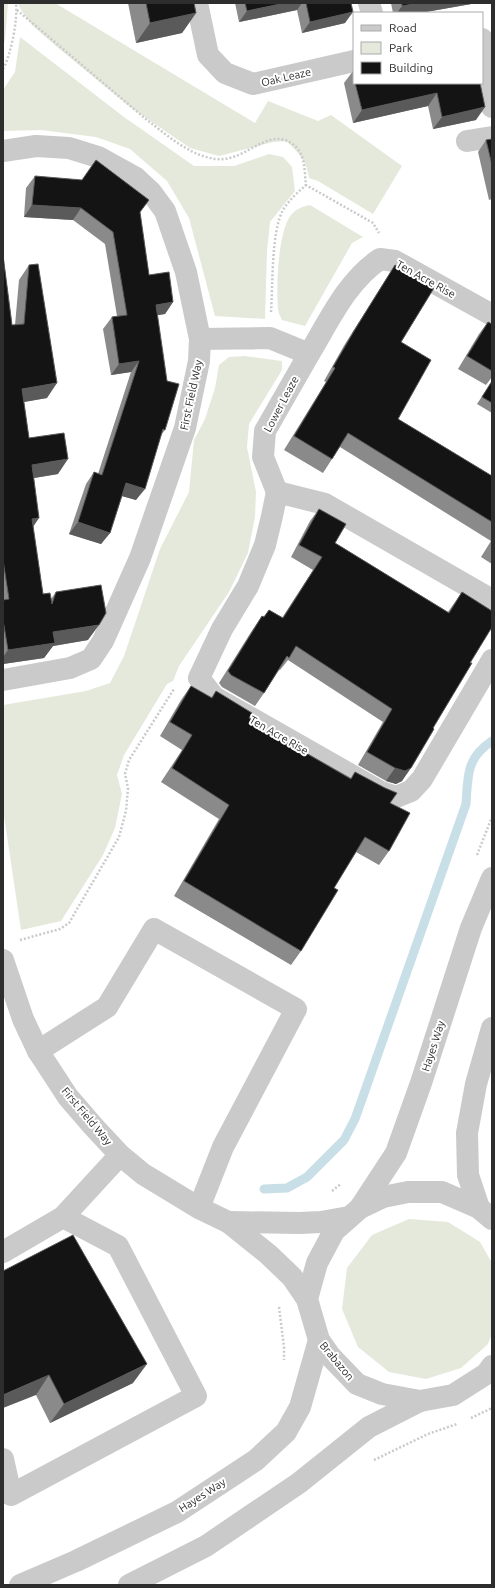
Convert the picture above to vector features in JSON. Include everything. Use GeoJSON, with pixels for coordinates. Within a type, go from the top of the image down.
{"type":"FeatureCollection","features":[{"type":"Feature","properties":{"kind":"street","name":"Oak Leaze"},"geometry":{"type":"LineString","coordinates":[[197,3],[208,55],[225,73],[253,84],[353,61]]}},
{"type":"Feature","properties":{"kind":"street"},"geometry":{"type":"LineString","coordinates":[[483,46],[492,107]]}},
{"type":"Feature","properties":{"kind":"street"},"geometry":{"type":"LineString","coordinates":[[467,141],[492,137]]}},
{"type":"Feature","properties":{"kind":"street","name":"First Field Way"},"geometry":{"type":"LineString","coordinates":[[3,151],[36,146],[70,148],[98,157],[136,178],[151,192],[165,211],[186,272],[200,339],[199,361],[185,428],[140,558],[103,641],[91,659],[70,668],[3,680]]}},
{"type":"Feature","properties":{"kind":"street","name":"Ten Acre Rise"},"geometry":{"type":"LineString","coordinates":[[309,354],[350,288],[368,267],[380,259],[395,261],[492,315]]}},
{"type":"Feature","properties":{"kind":"street"},"geometry":{"type":"LineString","coordinates":[[200,339],[270,338],[309,354]]}},
{"type":"Feature","properties":{"kind":"street","name":"Lower Leaze"},"geometry":{"type":"LineString","coordinates":[[277,492],[263,457],[265,430],[309,354]]}},
{"type":"Feature","properties":{"kind":"street"},"geometry":{"type":"LineString","coordinates":[[199,678],[222,629],[248,586],[264,545],[277,492],[325,504],[492,600]]}},
{"type":"Feature","properties":{"kind":"street","name":"Ten Acre Rise"},"geometry":{"type":"LineString","coordinates":[[199,678],[214,697],[381,792],[396,797],[412,791],[422,779],[492,660]]}},
{"type":"Feature","properties":{"kind":"street","name":"Hayes Way"},"geometry":{"type":"LineString","coordinates":[[354,1212],[396,1153],[421,1083],[471,928],[492,878]]}},
{"type":"Feature","properties":{"kind":"street"},"geometry":{"type":"LineString","coordinates":[[38,1051],[107,1007],[154,929],[296,1009],[223,1146],[199,1208]]}},
{"type":"Feature","properties":{"kind":"street","name":"First Field Way"},"geometry":{"type":"LineString","coordinates":[[3,960],[23,1019],[38,1051],[68,1097],[120,1155],[143,1174],[199,1208],[228,1222],[282,1265],[307,1299]]}},
{"type":"Feature","properties":{"kind":"street"},"geometry":{"type":"LineString","coordinates":[[486,1213],[468,1175],[467,1133],[476,1084],[492,1028]]}},
{"type":"Feature","properties":{"kind":"street"},"geometry":{"type":"LineString","coordinates":[[3,1252],[63,1217],[120,1155]]}},
{"type":"Feature","properties":{"kind":"street"},"geometry":{"type":"LineString","coordinates":[[307,1299],[316,1263],[334,1231],[354,1212],[383,1197],[408,1192],[442,1192],[486,1213]]}},
{"type":"Feature","properties":{"kind":"street","name":"First Field Way"},"geometry":{"type":"LineString","coordinates":[[228,1222],[300,1224],[321,1222],[354,1212]]}},
{"type":"Feature","properties":{"kind":"street"},"geometry":{"type":"LineString","coordinates":[[3,1459],[12,1495],[196,1396],[118,1246],[63,1217]]}},
{"type":"Feature","properties":{"kind":"street","name":"Brabazon"},"geometry":{"type":"LineString","coordinates":[[307,1299],[319,1340],[331,1357],[357,1384],[382,1394],[420,1401],[453,1395],[486,1374],[492,1366]]}},
{"type":"Feature","properties":{"kind":"street","name":"Hayes Way"},"geometry":{"type":"LineString","coordinates":[[20,1585],[76,1561],[178,1512],[256,1460],[286,1432],[300,1407],[319,1340]]}},
{"type":"Feature","properties":{"kind":"street"},"geometry":{"type":"LineString","coordinates":[[129,1585],[206,1546],[299,1483],[369,1427],[420,1401]]}},
{"type":"Feature","properties":{"kind":"path"},"geometry":{"type":"LineString","coordinates":[[3,69],[13,35],[17,10],[16,3]]}},
{"type":"Feature","properties":{"kind":"path"},"geometry":{"type":"LineString","coordinates":[[17,10],[141,115],[168,136],[191,151],[201,156],[216,159],[230,158],[239,156],[271,140],[286,140],[296,147],[303,160],[306,185]]}},
{"type":"Feature","properties":{"kind":"path"},"geometry":{"type":"LineString","coordinates":[[306,185],[373,222],[395,261]]}},
{"type":"Feature","properties":{"kind":"path"},"geometry":{"type":"LineString","coordinates":[[271,313],[277,224],[283,210],[291,199],[306,185]]}},
{"type":"Feature","properties":{"kind":"path"},"geometry":{"type":"LineString","coordinates":[[17,940],[60,929],[69,923],[119,837],[126,811],[128,788],[125,774],[129,760],[173,689],[199,678]]}},
{"type":"Feature","properties":{"kind":"green space"},"geometry":{"type":"Polygon","coordinates":[[[3,3],[8,3],[5,40],[3,46],[3,3]]]}},
{"type":"Feature","properties":{"kind":"green space"},"geometry":{"type":"Polygon","coordinates":[[[18,3],[55,3],[255,123],[268,101],[318,121],[331,115],[402,166],[373,214],[318,181],[309,178],[308,172],[301,157],[286,141],[273,142],[219,156],[190,148],[130,107],[56,46],[32,25],[21,10],[18,3]]]}},
{"type":"Feature","properties":{"kind":"green space"},"geometry":{"type":"Polygon","coordinates":[[[20,37],[124,117],[194,166],[234,166],[269,154],[283,157],[292,167],[295,191],[270,222],[267,251],[265,319],[215,316],[189,218],[167,181],[130,149],[96,137],[41,130],[3,131],[3,90],[15,72],[20,37]]]}},
{"type":"Feature","properties":{"kind":"green space"},"geometry":{"type":"Polygon","coordinates":[[[310,205],[363,237],[352,243],[305,326],[282,320],[278,310],[277,299],[278,274],[283,233],[287,223],[295,211],[310,205]]]}},
{"type":"Feature","properties":{"kind":"green space"},"geometry":{"type":"Polygon","coordinates":[[[245,356],[282,361],[282,370],[249,424],[247,447],[256,492],[255,517],[248,553],[229,592],[179,666],[173,681],[167,684],[124,755],[117,775],[122,794],[115,828],[103,855],[61,921],[21,930],[3,809],[3,705],[86,691],[110,683],[124,656],[160,549],[189,492],[194,440],[205,419],[215,388],[219,365],[229,357],[245,356]]]}},
{"type":"Feature","properties":{"kind":"green space"},"geometry":{"type":"Polygon","coordinates":[[[409,1219],[448,1222],[480,1242],[492,1263],[492,1334],[488,1344],[461,1368],[426,1379],[389,1372],[358,1347],[342,1309],[347,1268],[372,1235],[409,1219]]]}},
{"type":"Feature","properties":{"kind":"building"},"geometry":{"type":"Polygon","coordinates":[[[146,3],[194,3],[196,13],[150,23],[146,3]]]}},
{"type":"Feature","properties":{"kind":"building"},"geometry":{"type":"Polygon","coordinates":[[[245,3],[285,3],[247,11],[245,3]]]}},
{"type":"Feature","properties":{"kind":"building"},"geometry":{"type":"Polygon","coordinates":[[[306,3],[351,3],[353,12],[310,22],[306,3]]]}},
{"type":"Feature","properties":{"kind":"building"},"geometry":{"type":"Polygon","coordinates":[[[402,3],[419,3],[402,6],[402,3]]]}},
{"type":"Feature","properties":{"kind":"building"},"geometry":{"type":"Polygon","coordinates":[[[355,84],[480,84],[485,107],[442,117],[437,93],[362,110],[355,84]]]}},
{"type":"Feature","properties":{"kind":"building"},"geometry":{"type":"Polygon","coordinates":[[[492,139],[492,165],[486,140],[492,139]]]}},
{"type":"Feature","properties":{"kind":"building"},"geometry":{"type":"Polygon","coordinates":[[[96,160],[149,200],[140,212],[149,275],[169,272],[173,302],[156,305],[167,381],[179,384],[165,430],[163,429],[145,489],[126,483],[110,533],[78,522],[94,472],[102,475],[139,361],[119,364],[112,317],[127,315],[113,232],[81,208],[32,205],[35,176],[82,180],[96,160]]]}},
{"type":"Feature","properties":{"kind":"building"},"geometry":{"type":"Polygon","coordinates":[[[3,255],[12,325],[24,324],[29,265],[38,264],[57,383],[22,389],[29,438],[64,433],[68,459],[32,465],[39,518],[32,519],[43,594],[50,593],[52,604],[56,592],[101,585],[106,613],[99,625],[53,632],[55,643],[8,650],[3,620],[3,600],[9,599],[3,560],[3,255]]]}},
{"type":"Feature","properties":{"kind":"building"},"geometry":{"type":"Polygon","coordinates":[[[395,265],[434,288],[401,342],[431,360],[398,419],[492,476],[492,522],[348,433],[332,459],[294,436],[335,368],[333,367],[354,331],[395,265]]]}},
{"type":"Feature","properties":{"kind":"building"},"geometry":{"type":"Polygon","coordinates":[[[488,322],[492,324],[492,371],[467,356],[488,322]]]}},
{"type":"Feature","properties":{"kind":"building"},"geometry":{"type":"Polygon","coordinates":[[[492,381],[492,403],[482,397],[492,381]]]}},
{"type":"Feature","properties":{"kind":"building"},"geometry":{"type":"Polygon","coordinates":[[[319,509],[346,524],[335,543],[449,613],[462,592],[492,611],[492,627],[411,768],[405,771],[395,768],[367,752],[392,709],[296,646],[289,658],[287,656],[264,693],[231,675],[228,671],[262,616],[264,617],[269,610],[283,618],[322,557],[299,545],[319,509]]]}},
{"type":"Feature","properties":{"kind":"building"},"geometry":{"type":"Polygon","coordinates":[[[191,686],[212,698],[216,691],[252,713],[249,718],[260,724],[259,726],[351,779],[355,772],[397,793],[390,803],[410,813],[389,851],[365,837],[334,888],[338,890],[301,951],[184,881],[229,805],[172,768],[192,735],[170,722],[191,686]]]}},
{"type":"Feature","properties":{"kind":"building"},"geometry":{"type":"Polygon","coordinates":[[[73,1235],[147,1364],[64,1404],[49,1375],[3,1395],[3,1271],[73,1235]]]}},
{"type":"Feature","properties":{"kind":"waterway"},"geometry":{"type":"LineString","coordinates":[[264,1189],[287,1188],[307,1177],[344,1140],[355,1119],[466,804],[470,768],[477,754],[492,741]]}}]}
